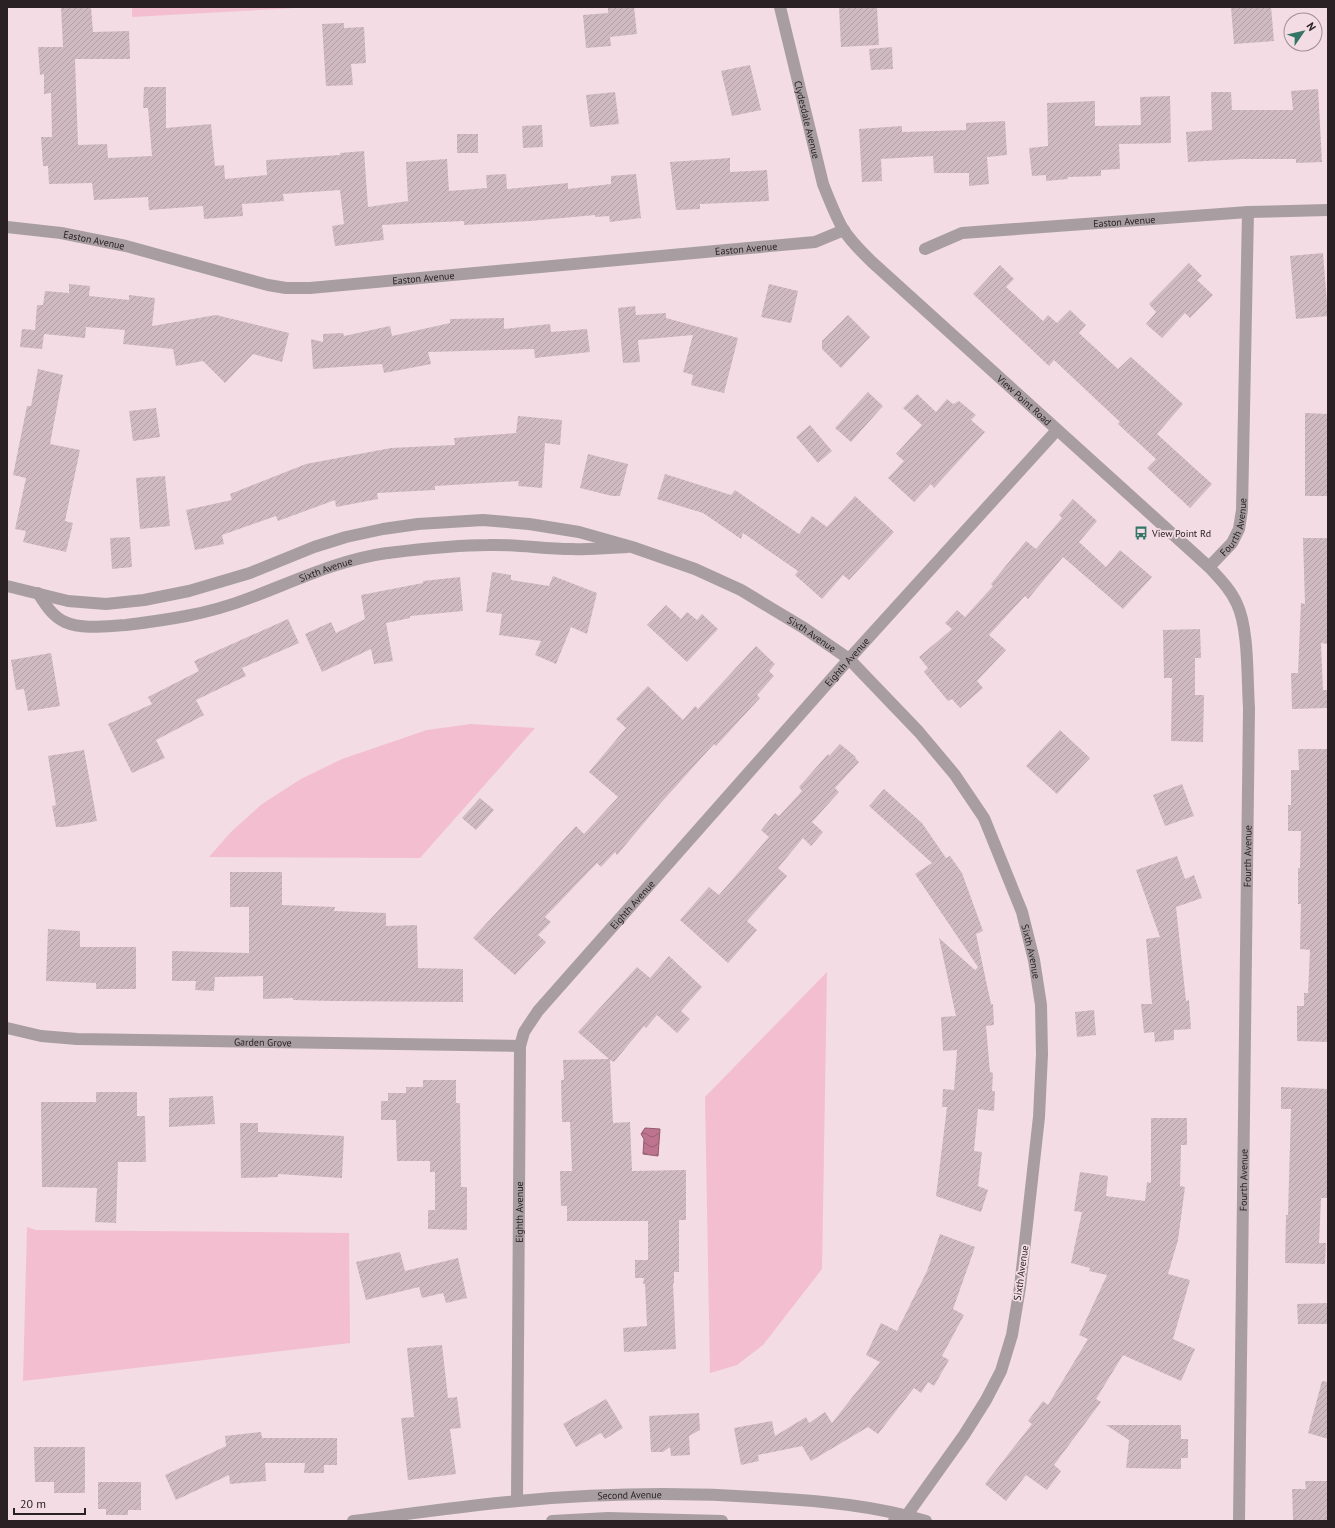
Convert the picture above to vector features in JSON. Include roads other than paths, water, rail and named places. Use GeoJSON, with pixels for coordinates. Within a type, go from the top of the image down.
{"type":"FeatureCollection","features":[{"type":"Feature","properties":{"kind":"street","name":"Clydesdale Avenue"},"geometry":{"type":"LineString","coordinates":[[780,7],[823,184],[844,230]]}},
{"type":"Feature","properties":{"kind":"street","name":"Easton Avenue"},"geometry":{"type":"LineString","coordinates":[[925,249],[962,232],[1248,212],[1328,210]]}},
{"type":"Feature","properties":{"kind":"street","name":"Fourth Avenue"},"geometry":{"type":"LineString","coordinates":[[1239,1521],[1248,708],[1245,637],[1242,619],[1232,593],[1209,567],[1232,543],[1239,529],[1242,510],[1248,212]]}},
{"type":"Feature","properties":{"kind":"street","name":"Easton Avenue"},"geometry":{"type":"LineString","coordinates":[[7,227],[61,233],[126,246],[268,285],[286,288],[302,288],[815,242],[844,230]]}},
{"type":"Feature","properties":{"kind":"street","name":"View Point Road"},"geometry":{"type":"LineString","coordinates":[[844,230],[856,246],[872,262],[1209,567]]}},
{"type":"Feature","properties":{"kind":"street","name":"Eighth Avenue"},"geometry":{"type":"LineString","coordinates":[[517,1501],[520,1046],[524,1032],[538,1011],[849,659],[1057,430]]}},
{"type":"Feature","properties":{"kind":"street","name":"Sixth Avenue"},"geometry":{"type":"LineString","coordinates":[[7,586],[68,601],[106,604],[144,600],[189,591],[250,572],[314,547],[346,537],[397,527],[483,520],[529,524],[580,532],[632,547],[695,569],[741,590],[804,628],[849,659],[919,732],[955,775],[984,818],[1022,912],[1034,960],[1041,1005],[1042,1054],[1039,1117],[1022,1272],[1012,1335],[1001,1371],[986,1400],[964,1435],[907,1515]]}},
{"type":"Feature","properties":{"kind":"street","name":"Sixth Avenue"},"geometry":{"type":"LineString","coordinates":[[38,593],[51,613],[65,622],[88,626],[116,626],[162,621],[218,609],[246,600],[329,567],[355,559],[381,554],[417,549],[489,545],[572,549],[632,547]]}},
{"type":"Feature","properties":{"kind":"street","name":"Garden Grove"},"geometry":{"type":"LineString","coordinates":[[7,1028],[41,1036],[77,1039],[520,1046]]}},
{"type":"Feature","properties":{"kind":"street","name":"Second Avenue"},"geometry":{"type":"LineString","coordinates":[[353,1521],[517,1501],[600,1495],[668,1494],[734,1495],[814,1501],[862,1507],[907,1515],[926,1521]]}},
{"type":"Feature","properties":{"kind":"street"},"geometry":{"type":"LineString","coordinates":[[894,1521],[907,1515]]}},
{"type":"Feature","properties":{"kind":"street"},"geometry":{"type":"LineString","coordinates":[[552,1521],[608,1518],[722,1521]]}},
{"type":"Feature","properties":{"kind":"water"},"geometry":{"type":"Polygon","coordinates":[[[645,1128],[660,1129],[658,1156],[643,1154],[644,1139],[641,1134],[645,1128]]]}},
{"type":"Feature","properties":{"kind":"place","name":"View Point Rd"},"geometry":{"type":"Point","coordinates":[1141,533]}}]}
